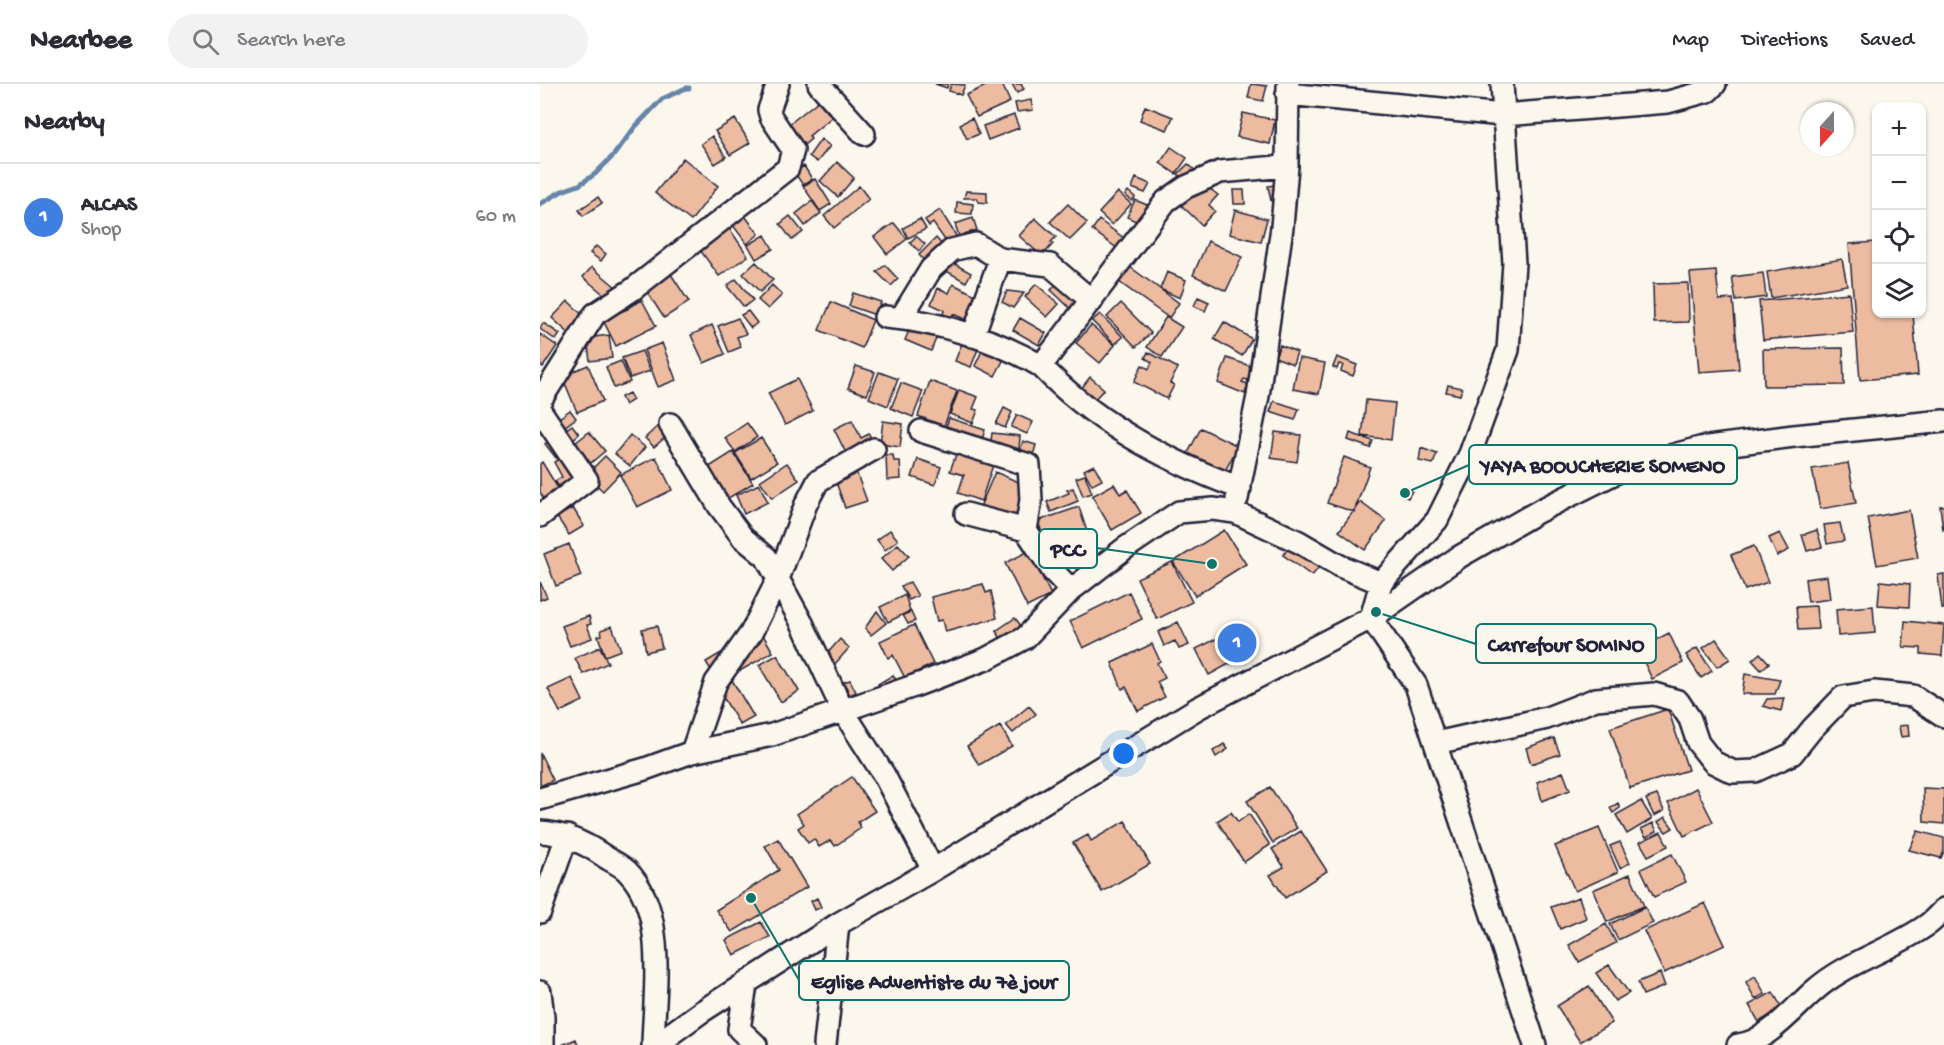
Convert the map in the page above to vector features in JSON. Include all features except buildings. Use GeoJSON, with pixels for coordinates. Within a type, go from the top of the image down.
{"type":"FeatureCollection","features":[{"type":"Feature","properties":{"kind":"street"},"geometry":{"type":"LineString","coordinates":[[540,401],[596,314],[632,290],[788,168],[793,150],[771,117],[769,110],[778,84]]}},
{"type":"Feature","properties":{"kind":"street"},"geometry":{"type":"LineString","coordinates":[[819,84],[864,134]]}},
{"type":"Feature","properties":{"kind":"street"},"geometry":{"type":"LineString","coordinates":[[1502,84],[1514,263],[1508,350],[1470,454],[1437,520],[1381,583],[1371,618],[1416,685],[1535,1045]]}},
{"type":"Feature","properties":{"kind":"street"},"geometry":{"type":"LineString","coordinates":[[1235,512],[1258,396],[1278,259],[1287,166],[1288,89],[1503,115],[1668,102],[1708,91],[1715,84]]}},
{"type":"Feature","properties":{"kind":"street"},"geometry":{"type":"LineString","coordinates":[[1041,366],[1166,201],[1186,187],[1220,172],[1287,166]]}},
{"type":"Feature","properties":{"kind":"street"},"geometry":{"type":"LineString","coordinates":[[1092,301],[1050,265],[1000,259],[976,244],[952,250],[931,269],[893,317],[998,344],[1041,366],[1059,385],[1089,410],[1147,448],[1240,488]]}},
{"type":"Feature","properties":{"kind":"street"},"geometry":{"type":"LineString","coordinates":[[973,336],[1000,259]]}},
{"type":"Feature","properties":{"kind":"street"},"geometry":{"type":"LineString","coordinates":[[540,410],[587,480],[540,516]]}},
{"type":"Feature","properties":{"kind":"street"},"geometry":{"type":"LineString","coordinates":[[663,1045],[672,1033],[701,1012],[838,924],[933,870],[1198,708],[1371,618],[1459,557],[1539,511],[1625,468],[1700,448],[1944,421]]}},
{"type":"Feature","properties":{"kind":"street"},"geometry":{"type":"LineString","coordinates":[[670,424],[719,506],[743,538],[766,557],[802,623],[843,711],[884,776],[933,870]]}},
{"type":"Feature","properties":{"kind":"street"},"geometry":{"type":"LineString","coordinates":[[921,432],[1029,465],[1031,500],[1026,530]]}},
{"type":"Feature","properties":{"kind":"street"},"geometry":{"type":"LineString","coordinates":[[692,752],[716,682],[751,633],[778,579],[806,504],[818,481],[874,449]]}},
{"type":"Feature","properties":{"kind":"street"},"geometry":{"type":"LineString","coordinates":[[540,799],[645,769],[692,752],[772,735],[986,659],[1024,638],[1071,590],[1124,549],[1179,512],[1213,509],[1235,512],[1340,566],[1381,583]]}},
{"type":"Feature","properties":{"kind":"street"},"geometry":{"type":"LineString","coordinates":[[966,514],[1026,530],[1053,571],[1071,590]]}},
{"type":"Feature","properties":{"kind":"street"},"geometry":{"type":"LineString","coordinates":[[1436,743],[1547,718],[1596,699],[1654,694],[1678,701],[1690,719],[1698,743],[1713,762],[1733,772],[1755,771],[1792,754],[1843,697],[1874,692],[1913,696],[1944,716]]}},
{"type":"Feature","properties":{"kind":"street"},"geometry":{"type":"LineString","coordinates":[[541,828],[591,847],[627,872],[648,902],[654,924],[656,948],[653,1045]]}},
{"type":"Feature","properties":{"kind":"street"},"geometry":{"type":"LineString","coordinates":[[540,912],[567,836]]}},
{"type":"Feature","properties":{"kind":"street"},"geometry":{"type":"LineString","coordinates":[[1738,1045],[1746,1044],[1774,1028],[1818,988],[1857,963],[1928,924],[1944,909]]}},
{"type":"Feature","properties":{"kind":"street"},"geometry":{"type":"LineString","coordinates":[[825,1045],[838,924]]}},
{"type":"Feature","properties":{"kind":"street"},"geometry":{"type":"LineString","coordinates":[[746,985],[736,1037],[756,1045]]}},
{"type":"Feature","properties":{"kind":"street"},"geometry":{"type":"LineString","coordinates":[[540,992],[543,1045]]}},
{"type":"Feature","properties":{"kind":"waterway"},"geometry":{"type":"LineString","coordinates":[[540,204],[562,191],[579,185],[595,174],[662,99],[689,88]]}},
{"type":"Feature","properties":{"kind":"place","name":"YAYA BOOUCHERIE SOMENO"},"geometry":{"type":"Point","coordinates":[1405,493]}},
{"type":"Feature","properties":{"kind":"place","name":"PCC"},"geometry":{"type":"Point","coordinates":[1212,564]}},
{"type":"Feature","properties":{"kind":"place","name":"Carrefour SOMINO"},"geometry":{"type":"Point","coordinates":[1376,612]}},
{"type":"Feature","properties":{"kind":"place","name":"ALCAS"},"geometry":{"type":"Point","coordinates":[1237,643]}},
{"type":"Feature","properties":{"kind":"place","name":"Eglise Adventiste du 7è jour"},"geometry":{"type":"Point","coordinates":[751,898]}}]}
